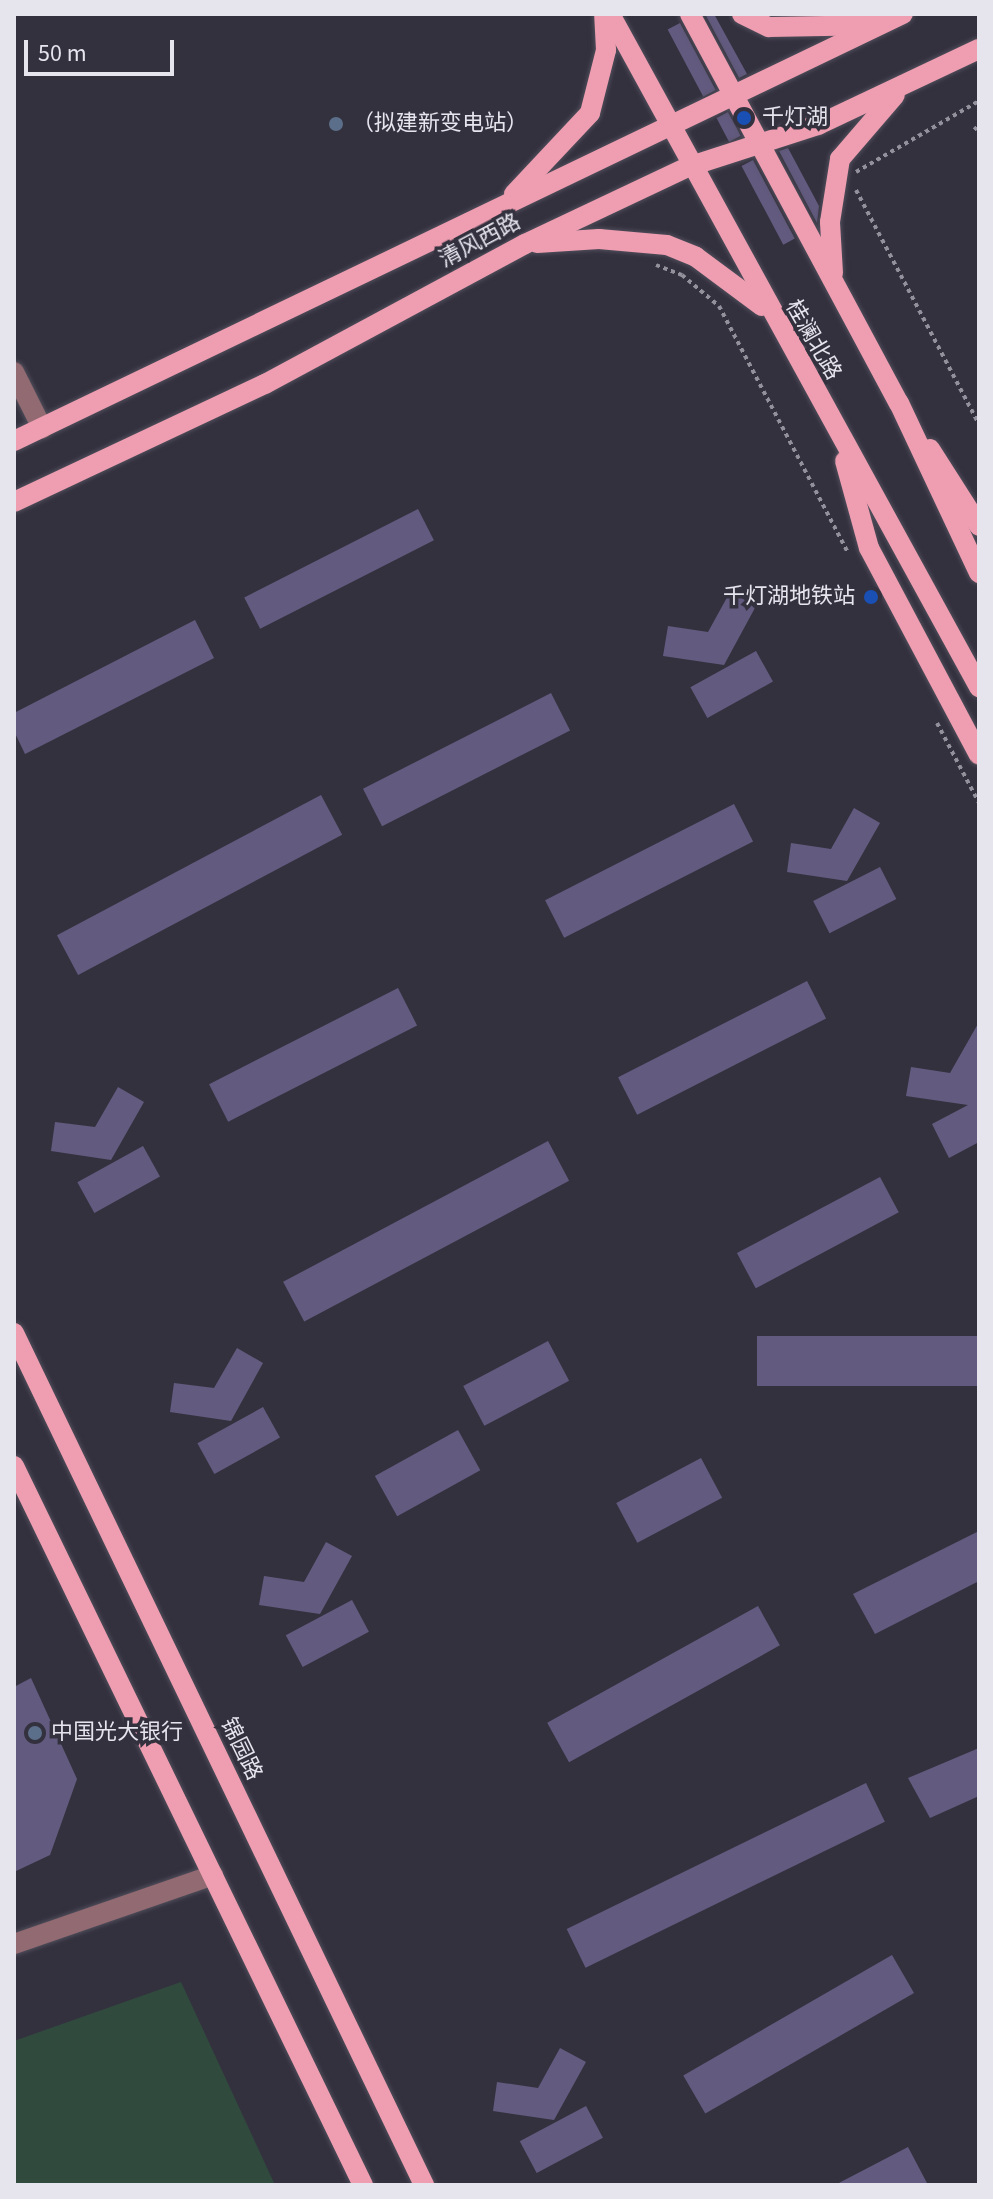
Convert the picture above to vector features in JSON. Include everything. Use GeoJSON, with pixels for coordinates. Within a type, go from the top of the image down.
{"type":"FeatureCollection","features":[{"type":"Feature","properties":{"kind":"main road","name":"桂澜北路"},"geometry":{"type":"LineString","coordinates":[[607,14],[688,167],[979,687]]}},
{"type":"Feature","properties":{"kind":"main road"},"geometry":{"type":"LineString","coordinates":[[502,207],[590,113],[606,50],[607,14]]}},
{"type":"Feature","properties":{"kind":"main road","name":"桂澜北路"},"geometry":{"type":"LineString","coordinates":[[690,14],[899,403],[979,573]]}},
{"type":"Feature","properties":{"kind":"main road"},"geometry":{"type":"LineString","coordinates":[[742,14],[769,27],[881,25]]}},
{"type":"Feature","properties":{"kind":"main road","name":"清风西路"},"geometry":{"type":"LineString","coordinates":[[14,441],[502,207],[667,123],[903,14]]}},
{"type":"Feature","properties":{"kind":"main road","name":"清风西路"},"geometry":{"type":"LineString","coordinates":[[14,502],[265,384],[525,244],[688,167],[759,144],[903,87],[979,49]]}},
{"type":"Feature","properties":{"kind":"main road"},"geometry":{"type":"LineString","coordinates":[[833,281],[830,222],[840,159],[856,134],[903,87]]}},
{"type":"Feature","properties":{"kind":"main road"},"geometry":{"type":"LineString","coordinates":[[525,244],[599,239],[667,245],[696,257],[769,311]]}},
{"type":"Feature","properties":{"kind":"main road"},"geometry":{"type":"LineString","coordinates":[[899,403],[979,526]]}},
{"type":"Feature","properties":{"kind":"main road"},"geometry":{"type":"LineString","coordinates":[[836,430],[869,548],[979,755]]}},
{"type":"Feature","properties":{"kind":"main road","name":"锦园路"},"geometry":{"type":"LineString","coordinates":[[14,1333],[424,2185]]}},
{"type":"Feature","properties":{"kind":"main road"},"geometry":{"type":"LineString","coordinates":[[14,1466],[363,2185]]}},
{"type":"Feature","properties":{"kind":"street"},"geometry":{"type":"LineString","coordinates":[[14,372],[42,428]]}},
{"type":"Feature","properties":{"kind":"street"},"geometry":{"type":"LineString","coordinates":[[14,1944],[213,1875]]}},
{"type":"Feature","properties":{"kind":"path"},"geometry":{"type":"LineString","coordinates":[[979,101],[849,176],[979,424]]}},
{"type":"Feature","properties":{"kind":"path"},"geometry":{"type":"LineString","coordinates":[[974,130],[979,125]]}},
{"type":"Feature","properties":{"kind":"path"},"geometry":{"type":"LineString","coordinates":[[656,265],[682,275],[719,306],[849,555]]}},
{"type":"Feature","properties":{"kind":"path"},"geometry":{"type":"LineString","coordinates":[[936,720],[979,803]]}},
{"type":"Feature","properties":{"kind":"green space"},"geometry":{"type":"Polygon","coordinates":[[[181,1982],[275,2185],[14,2185],[14,2041],[181,1982]]]}},
{"type":"Feature","properties":{"kind":"building"},"geometry":{"type":"Polygon","coordinates":[[[705,14],[714,14],[747,74],[739,78],[705,14]]]}},
{"type":"Feature","properties":{"kind":"building"},"geometry":{"type":"Polygon","coordinates":[[[680,23],[716,90],[703,97],[668,30],[680,23]]]}},
{"type":"Feature","properties":{"kind":"building"},"geometry":{"type":"Polygon","coordinates":[[[728,112],[741,136],[729,142],[717,118],[728,112]]]}},
{"type":"Feature","properties":{"kind":"building"},"geometry":{"type":"Polygon","coordinates":[[[788,148],[819,206],[817,223],[779,151],[788,148]]]}},
{"type":"Feature","properties":{"kind":"building"},"geometry":{"type":"Polygon","coordinates":[[[753,160],[795,239],[783,245],[742,166],[753,160]]]}},
{"type":"Feature","properties":{"kind":"building"},"geometry":{"type":"Polygon","coordinates":[[[418,509],[434,540],[260,629],[244,598],[418,509]]]}},
{"type":"Feature","properties":{"kind":"building"},"geometry":{"type":"Polygon","coordinates":[[[730,592],[756,606],[724,665],[663,656],[668,626],[708,632],[730,592]]]}},
{"type":"Feature","properties":{"kind":"building"},"geometry":{"type":"Polygon","coordinates":[[[195,620],[214,658],[25,754],[14,731],[14,713],[195,620]]]}},
{"type":"Feature","properties":{"kind":"building"},"geometry":{"type":"Polygon","coordinates":[[[756,651],[773,682],[707,718],[690,687],[756,651]]]}},
{"type":"Feature","properties":{"kind":"building"},"geometry":{"type":"Polygon","coordinates":[[[551,693],[570,730],[382,826],[363,789],[551,693]]]}},
{"type":"Feature","properties":{"kind":"building"},"geometry":{"type":"Polygon","coordinates":[[[321,795],[342,835],[78,975],[57,935],[321,795]]]}},
{"type":"Feature","properties":{"kind":"building"},"geometry":{"type":"Polygon","coordinates":[[[734,804],[753,841],[564,938],[545,900],[734,804]]]}},
{"type":"Feature","properties":{"kind":"building"},"geometry":{"type":"Polygon","coordinates":[[[854,808],[880,823],[847,881],[787,872],[791,843],[831,849],[854,808]]]}},
{"type":"Feature","properties":{"kind":"building"},"geometry":{"type":"Polygon","coordinates":[[[880,867],[896,899],[830,933],[813,901],[880,867]]]}},
{"type":"Feature","properties":{"kind":"building"},"geometry":{"type":"Polygon","coordinates":[[[807,981],[826,1018],[637,1115],[618,1077],[807,981]]]}},
{"type":"Feature","properties":{"kind":"building"},"geometry":{"type":"Polygon","coordinates":[[[398,988],[417,1025],[228,1122],[209,1084],[398,988]]]}},
{"type":"Feature","properties":{"kind":"building"},"geometry":{"type":"Polygon","coordinates":[[[979,1022],[979,1142],[949,1158],[932,1124],[968,1105],[906,1096],[911,1067],[950,1073],[979,1022]]]}},
{"type":"Feature","properties":{"kind":"building"},"geometry":{"type":"Polygon","coordinates":[[[118,1087],[144,1102],[111,1160],[51,1151],[55,1122],[95,1127],[118,1087]]]}},
{"type":"Feature","properties":{"kind":"building"},"geometry":{"type":"Polygon","coordinates":[[[548,1141],[569,1181],[304,1322],[283,1282],[548,1141]]]}},
{"type":"Feature","properties":{"kind":"building"},"geometry":{"type":"Polygon","coordinates":[[[143,1146],[160,1177],[94,1213],[77,1182],[143,1146]]]}},
{"type":"Feature","properties":{"kind":"building"},"geometry":{"type":"Polygon","coordinates":[[[880,1177],[899,1212],[756,1288],[737,1253],[880,1177]]]}},
{"type":"Feature","properties":{"kind":"building"},"geometry":{"type":"Polygon","coordinates":[[[757,1336],[979,1336],[979,1386],[757,1386],[757,1336]]]}},
{"type":"Feature","properties":{"kind":"building"},"geometry":{"type":"Polygon","coordinates":[[[548,1341],[569,1381],[484,1426],[463,1386],[548,1341]]]}},
{"type":"Feature","properties":{"kind":"building"},"geometry":{"type":"Polygon","coordinates":[[[237,1348],[263,1363],[231,1421],[170,1412],[174,1383],[214,1388],[237,1348]]]}},
{"type":"Feature","properties":{"kind":"building"},"geometry":{"type":"Polygon","coordinates":[[[263,1407],[280,1438],[214,1474],[197,1443],[263,1407]]]}},
{"type":"Feature","properties":{"kind":"building"},"geometry":{"type":"Polygon","coordinates":[[[458,1430],[480,1470],[397,1516],[375,1476],[458,1430]]]}},
{"type":"Feature","properties":{"kind":"building"},"geometry":{"type":"Polygon","coordinates":[[[701,1458],[722,1498],[637,1543],[616,1503],[701,1458]]]}},
{"type":"Feature","properties":{"kind":"building"},"geometry":{"type":"Polygon","coordinates":[[[979,1531],[979,1581],[875,1634],[853,1594],[979,1531]]]}},
{"type":"Feature","properties":{"kind":"building"},"geometry":{"type":"Polygon","coordinates":[[[326,1542],[352,1556],[320,1614],[259,1605],[264,1576],[304,1582],[326,1542]]]}},
{"type":"Feature","properties":{"kind":"building"},"geometry":{"type":"Polygon","coordinates":[[[352,1600],[369,1632],[303,1667],[286,1635],[352,1600]]]}},
{"type":"Feature","properties":{"kind":"building"},"geometry":{"type":"Polygon","coordinates":[[[758,1606],[780,1645],[569,1762],[547,1723],[758,1606]]]}},
{"type":"Feature","properties":{"kind":"building","name":"中国光大银行"},"geometry":{"type":"Polygon","coordinates":[[[31,1678],[77,1779],[50,1855],[14,1872],[14,1687],[31,1678]]]}},
{"type":"Feature","properties":{"kind":"building"},"geometry":{"type":"Polygon","coordinates":[[[979,1748],[979,1796],[930,1818],[908,1778],[979,1748]]]}},
{"type":"Feature","properties":{"kind":"building"},"geometry":{"type":"Polygon","coordinates":[[[866,1783],[885,1822],[586,1968],[567,1929],[866,1783]]]}},
{"type":"Feature","properties":{"kind":"building"},"geometry":{"type":"Polygon","coordinates":[[[892,1955],[914,1993],[705,2114],[683,2076],[892,1955]]]}},
{"type":"Feature","properties":{"kind":"building"},"geometry":{"type":"Polygon","coordinates":[[[560,2048],[586,2062],[554,2120],[493,2111],[497,2082],[538,2088],[560,2048]]]}},
{"type":"Feature","properties":{"kind":"building"},"geometry":{"type":"Polygon","coordinates":[[[586,2106],[603,2138],[537,2173],[520,2141],[586,2106]]]}},
{"type":"Feature","properties":{"kind":"building"},"geometry":{"type":"Polygon","coordinates":[[[908,2147],[928,2185],[835,2185],[908,2147]]]}},
{"type":"Feature","properties":{"kind":"place","name":"千灯湖"},"geometry":{"type":"Point","coordinates":[744,118]}},
{"type":"Feature","properties":{"kind":"place","name":"（拟建新变电站）"},"geometry":{"type":"Point","coordinates":[336,124]}},
{"type":"Feature","properties":{"kind":"place","name":"千灯湖地铁站"},"geometry":{"type":"Point","coordinates":[871,597]}},
{"type":"Feature","properties":{"kind":"place","name":"中国光大银行"},"geometry":{"type":"Point","coordinates":[35,1733]}}]}
